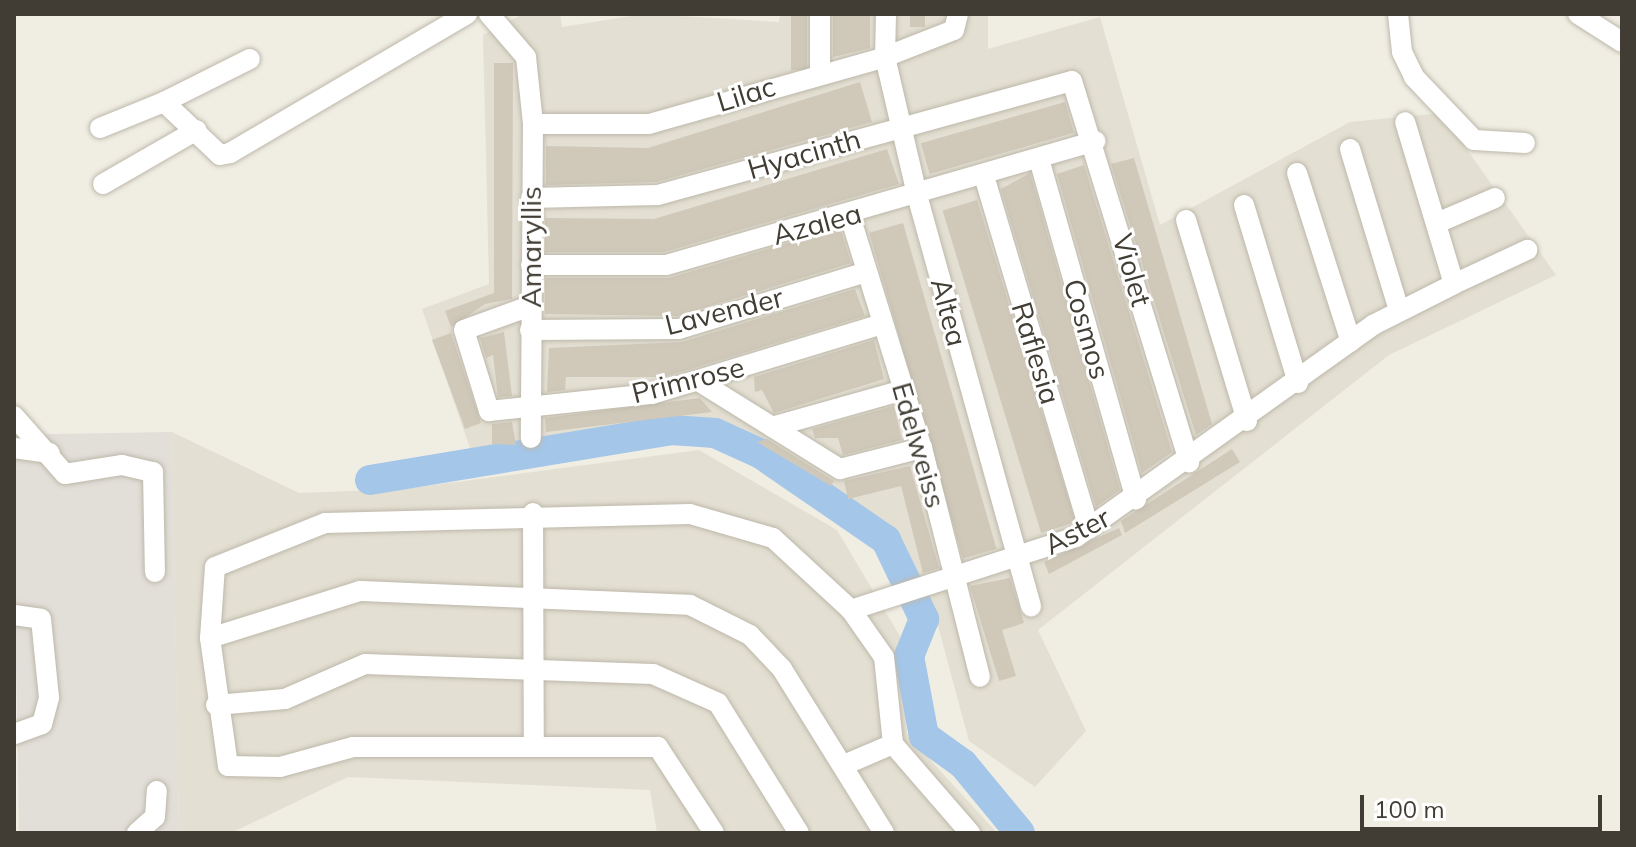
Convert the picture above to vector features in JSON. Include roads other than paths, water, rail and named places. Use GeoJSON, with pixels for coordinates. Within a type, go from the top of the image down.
{"type":"FeatureCollection","features":[{"type":"Feature","properties":{"kind":"street"},"geometry":{"type":"LineString","coordinates":[[164,102],[220,155],[230,153],[467,14]]}},
{"type":"Feature","properties":{"kind":"street","name":"Amaryllis"},"geometry":{"type":"LineString","coordinates":[[489,14],[526,57],[533,124],[531,438]]}},
{"type":"Feature","properties":{"kind":"street"},"geometry":{"type":"LineString","coordinates":[[820,14],[820,72]]}},
{"type":"Feature","properties":{"kind":"street","name":"Altea"},"geometry":{"type":"LineString","coordinates":[[886,14],[885,57],[917,195],[1031,607]]}},
{"type":"Feature","properties":{"kind":"street"},"geometry":{"type":"LineString","coordinates":[[1398,14],[1402,52],[1414,77],[1474,140],[1525,143]]}},
{"type":"Feature","properties":{"kind":"street"},"geometry":{"type":"LineString","coordinates":[[1578,14],[1622,42]]}},
{"type":"Feature","properties":{"kind":"street","name":"Lilac"},"geometry":{"type":"LineString","coordinates":[[533,124],[649,124],[820,72],[885,57],[956,22]]}},
{"type":"Feature","properties":{"kind":"street"},"geometry":{"type":"LineString","coordinates":[[100,128],[164,102],[250,59]]}},
{"type":"Feature","properties":{"kind":"street","name":"Hyacinth"},"geometry":{"type":"LineString","coordinates":[[531,198],[658,195],[901,125],[1072,81]]}},
{"type":"Feature","properties":{"kind":"street","name":"Violet"},"geometry":{"type":"LineString","coordinates":[[1072,81],[1095,141],[1189,462]]}},
{"type":"Feature","properties":{"kind":"street"},"geometry":{"type":"LineString","coordinates":[[1405,122],[1454,284]]}},
{"type":"Feature","properties":{"kind":"street"},"geometry":{"type":"LineString","coordinates":[[103,184],[197,130]]}},
{"type":"Feature","properties":{"kind":"street","name":"Azalea"},"geometry":{"type":"LineString","coordinates":[[531,265],[666,265],[850,216],[1095,141]]}},
{"type":"Feature","properties":{"kind":"street"},"geometry":{"type":"LineString","coordinates":[[1350,149],[1399,310]]}},
{"type":"Feature","properties":{"kind":"street","name":"Cosmos"},"geometry":{"type":"LineString","coordinates":[[1039,159],[1136,499]]}},
{"type":"Feature","properties":{"kind":"street"},"geometry":{"type":"LineString","coordinates":[[1297,173],[1351,342]]}},
{"type":"Feature","properties":{"kind":"street","name":"Raflesia"},"geometry":{"type":"LineString","coordinates":[[984,176],[1089,529]]}},
{"type":"Feature","properties":{"kind":"street"},"geometry":{"type":"LineString","coordinates":[[1437,223],[1495,198]]}},
{"type":"Feature","properties":{"kind":"street"},"geometry":{"type":"LineString","coordinates":[[1244,205],[1298,383]]}},
{"type":"Feature","properties":{"kind":"street","name":"Edelweiss"},"geometry":{"type":"LineString","coordinates":[[850,216],[922,448],[980,677]]}},
{"type":"Feature","properties":{"kind":"street"},"geometry":{"type":"LineString","coordinates":[[1186,220],[1247,421]]}},
{"type":"Feature","properties":{"kind":"street","name":"Aster"},"geometry":{"type":"LineString","coordinates":[[851,610],[1017,559],[1089,529],[1189,462],[1399,310],[1527,250]]}},
{"type":"Feature","properties":{"kind":"street","name":"Lavender"},"geometry":{"type":"LineString","coordinates":[[530,330],[679,329],[867,272]]}},
{"type":"Feature","properties":{"kind":"street","name":"Primrose"},"geometry":{"type":"LineString","coordinates":[[530,306],[464,330],[489,411],[700,382],[883,324]]}},
{"type":"Feature","properties":{"kind":"street"},"geometry":{"type":"LineString","coordinates":[[700,382],[840,469],[922,448]]}},
{"type":"Feature","properties":{"kind":"street"},"geometry":{"type":"LineString","coordinates":[[772,427],[904,390]]}},
{"type":"Feature","properties":{"kind":"street"},"geometry":{"type":"LineString","coordinates":[[14,416],[50,453],[65,474],[122,465],[153,472],[155,572]]}},
{"type":"Feature","properties":{"kind":"street"},"geometry":{"type":"LineString","coordinates":[[14,448],[50,453]]}},
{"type":"Feature","properties":{"kind":"street"},"geometry":{"type":"LineString","coordinates":[[533,513],[534,598],[530,668],[534,743]]}},
{"type":"Feature","properties":{"kind":"street"},"geometry":{"type":"LineString","coordinates":[[714,833],[658,747],[534,743],[353,747],[255,770],[228,766],[216,705],[210,638],[215,567],[300,528],[533,513],[690,514],[773,538],[851,610],[884,657],[893,744],[970,833]]}},
{"type":"Feature","properties":{"kind":"street"},"geometry":{"type":"LineString","coordinates":[[210,638],[360,591],[657,600],[721,617],[782,669],[884,833]]}},
{"type":"Feature","properties":{"kind":"street"},"geometry":{"type":"LineString","coordinates":[[14,615],[41,619],[49,698],[42,724],[14,734]]}},
{"type":"Feature","properties":{"kind":"street"},"geometry":{"type":"LineString","coordinates":[[216,705],[285,699],[365,664],[653,674],[704,693],[718,703],[799,833]]}},
{"type":"Feature","properties":{"kind":"street"},"geometry":{"type":"LineString","coordinates":[[844,765],[893,744]]}},
{"type":"Feature","properties":{"kind":"street"},"geometry":{"type":"LineString","coordinates":[[137,833],[155,817],[157,791]]}},
{"type":"Feature","properties":{"kind":"waterway"},"geometry":{"type":"LineString","coordinates":[[370,480],[671,430],[715,433],[761,454],[886,540],[924,619],[909,656],[924,736],[963,764],[1020,833]]}}]}
